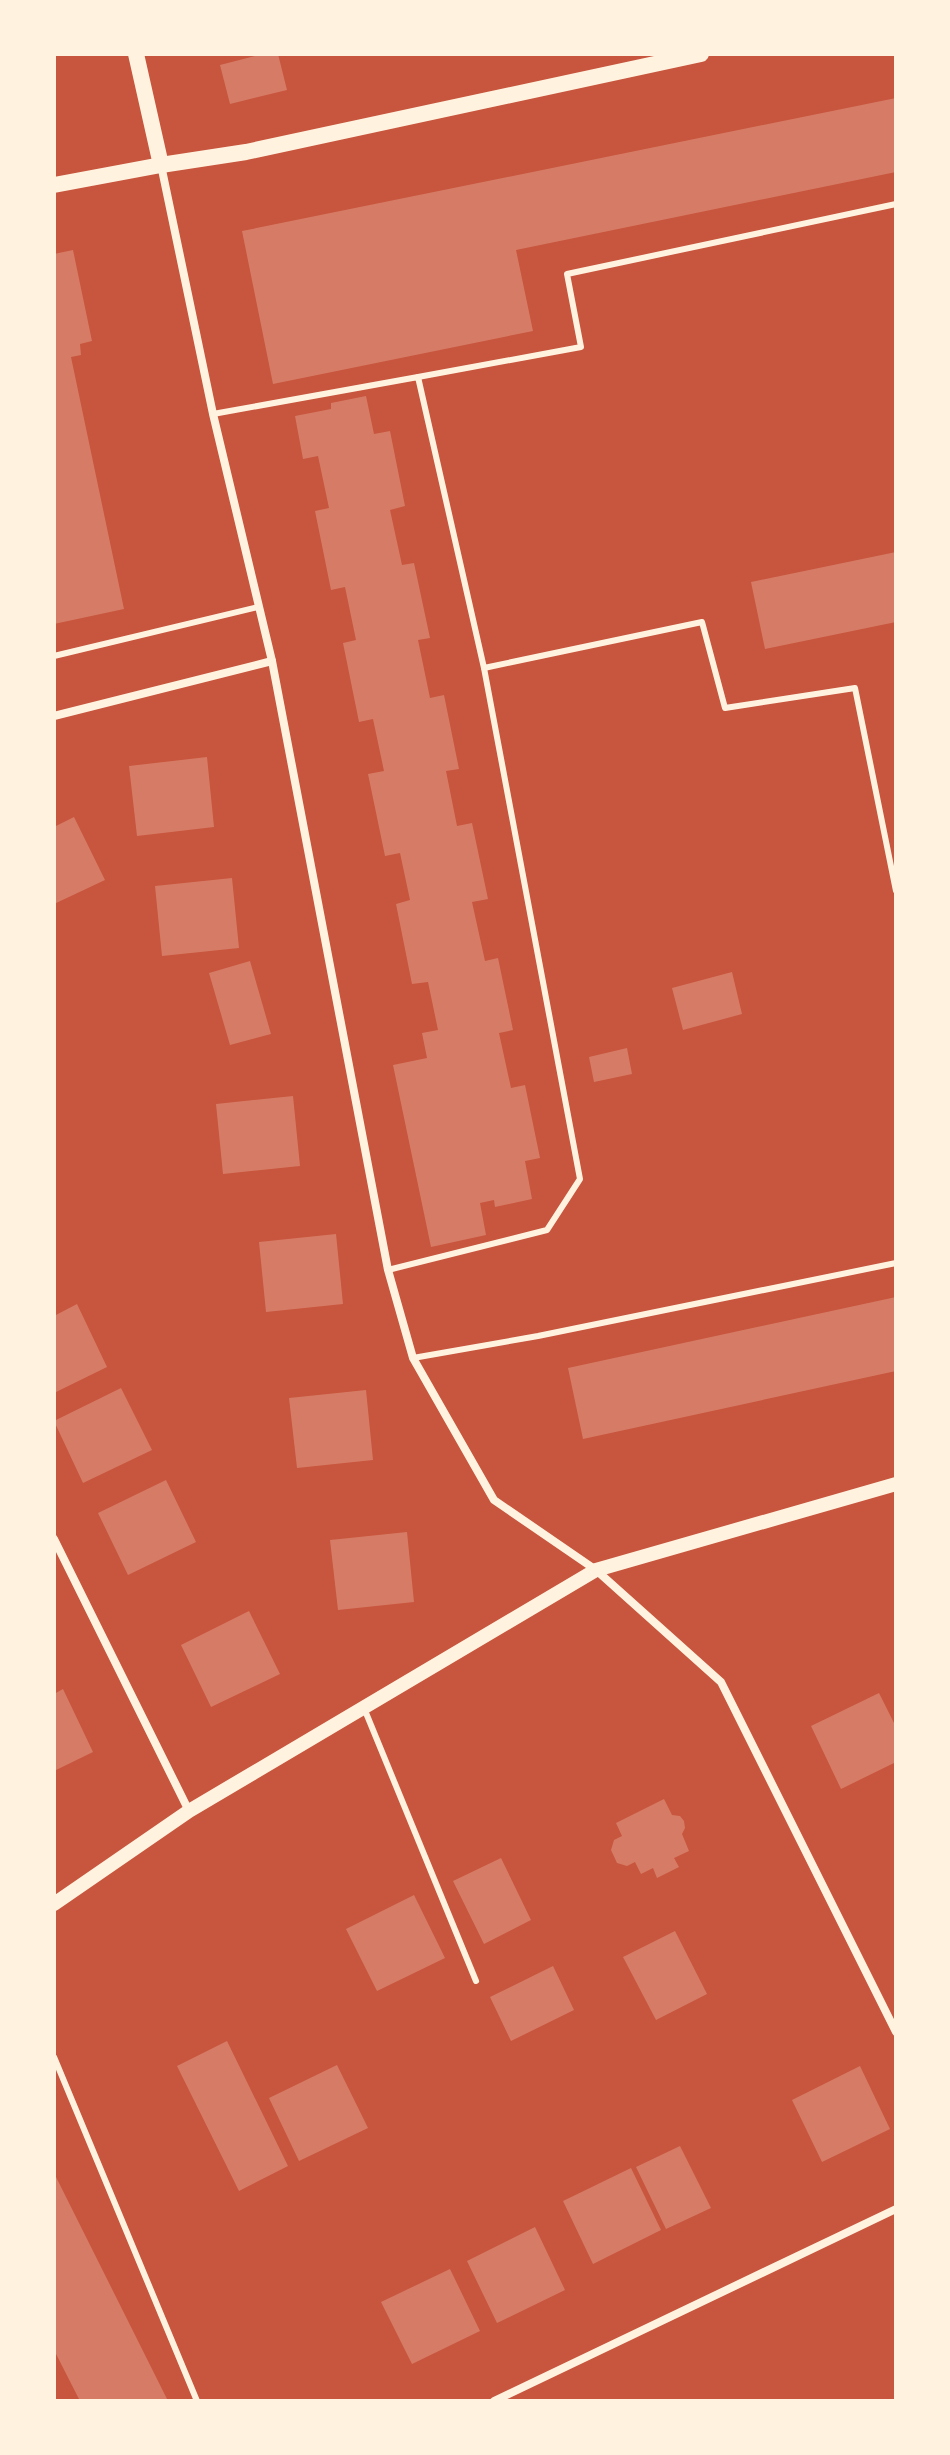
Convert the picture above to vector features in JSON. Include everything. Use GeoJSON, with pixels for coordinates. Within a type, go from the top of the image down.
{"type":"FeatureCollection","features":[{"type":"Feature","properties":{"kind":"main road"},"geometry":{"type":"LineString","coordinates":[[136,54],[161,165]]}},
{"type":"Feature","properties":{"kind":"main road"},"geometry":{"type":"LineString","coordinates":[[54,185],[246,152],[701,54]]}},
{"type":"Feature","properties":{"kind":"street"},"geometry":{"type":"LineString","coordinates":[[161,165],[213,414],[272,661],[388,1270],[413,1358],[494,1500],[596,1570],[721,1682],[896,2032]]}},
{"type":"Feature","properties":{"kind":"street"},"geometry":{"type":"LineString","coordinates":[[54,716],[272,661]]}},
{"type":"Feature","properties":{"kind":"street"},"geometry":{"type":"LineString","coordinates":[[54,1904],[189,1811],[596,1570],[896,1484]]}},
{"type":"Feature","properties":{"kind":"street"},"geometry":{"type":"LineString","coordinates":[[54,1539],[189,1811]]}},
{"type":"Feature","properties":{"kind":"street"},"geometry":{"type":"LineString","coordinates":[[494,2401],[896,2209]]}},
{"type":"Feature","properties":{"kind":"lane"},"geometry":{"type":"LineString","coordinates":[[213,414],[581,347],[567,274],[896,204]]}},
{"type":"Feature","properties":{"kind":"lane"},"geometry":{"type":"LineString","coordinates":[[388,1270],[547,1230],[580,1179],[484,668],[418,377]]}},
{"type":"Feature","properties":{"kind":"lane"},"geometry":{"type":"LineString","coordinates":[[54,656],[258,607]]}},
{"type":"Feature","properties":{"kind":"lane"},"geometry":{"type":"LineString","coordinates":[[484,668],[702,622],[725,708],[855,688],[896,891]]}},
{"type":"Feature","properties":{"kind":"lane"},"geometry":{"type":"LineString","coordinates":[[413,1358],[538,1336],[896,1263]]}},
{"type":"Feature","properties":{"kind":"lane"},"geometry":{"type":"LineString","coordinates":[[364,1708],[476,1981]]}},
{"type":"Feature","properties":{"kind":"lane"},"geometry":{"type":"LineString","coordinates":[[54,2057],[197,2401]]}},
{"type":"Feature","properties":{"kind":"building"},"geometry":{"type":"Polygon","coordinates":[[[263,54],[278,54],[287,90],[230,104],[220,65],[263,54]]]}},
{"type":"Feature","properties":{"kind":"building"},"geometry":{"type":"Polygon","coordinates":[[[896,98],[896,172],[516,250],[533,331],[273,384],[242,231],[896,98]]]}},
{"type":"Feature","properties":{"kind":"building"},"geometry":{"type":"Polygon","coordinates":[[[73,250],[92,341],[80,344],[81,355],[71,357],[124,609],[54,624],[54,254],[73,250]]]}},
{"type":"Feature","properties":{"kind":"building"},"geometry":{"type":"Polygon","coordinates":[[[366,396],[374,434],[390,431],[405,506],[390,510],[402,565],[414,563],[430,638],[418,640],[430,698],[444,695],[459,769],[446,771],[457,826],[472,823],[488,899],[472,902],[485,961],[498,958],[513,1030],[499,1033],[511,1088],[525,1085],[540,1158],[525,1161],[532,1199],[495,1207],[494,1200],[480,1203],[486,1235],[431,1247],[393,1065],[427,1058],[422,1033],[438,1030],[428,982],[412,984],[396,904],[410,900],[400,853],[385,856],[368,774],[384,771],[373,719],[359,722],[343,643],[356,640],[345,587],[331,590],[315,511],[329,508],[318,456],[303,459],[295,416],[331,409],[331,403],[366,396]]]}},
{"type":"Feature","properties":{"kind":"building"},"geometry":{"type":"Polygon","coordinates":[[[896,552],[896,622],[765,649],[751,582],[896,552]]]}},
{"type":"Feature","properties":{"kind":"building"},"geometry":{"type":"Polygon","coordinates":[[[207,757],[214,827],[137,836],[129,766],[207,757]]]}},
{"type":"Feature","properties":{"kind":"building"},"geometry":{"type":"Polygon","coordinates":[[[74,817],[105,880],[54,904],[54,827],[74,817]]]}},
{"type":"Feature","properties":{"kind":"building"},"geometry":{"type":"Polygon","coordinates":[[[232,878],[239,948],[162,956],[155,886],[232,878]]]}},
{"type":"Feature","properties":{"kind":"building"},"geometry":{"type":"Polygon","coordinates":[[[250,961],[271,1034],[230,1045],[209,973],[250,961]]]}},
{"type":"Feature","properties":{"kind":"building"},"geometry":{"type":"Polygon","coordinates":[[[732,972],[742,1014],[683,1030],[672,988],[732,972]]]}},
{"type":"Feature","properties":{"kind":"building"},"geometry":{"type":"Polygon","coordinates":[[[627,1048],[632,1074],[594,1082],[589,1057],[627,1048]]]}},
{"type":"Feature","properties":{"kind":"building"},"geometry":{"type":"Polygon","coordinates":[[[293,1096],[300,1166],[223,1174],[216,1104],[293,1096]]]}},
{"type":"Feature","properties":{"kind":"building"},"geometry":{"type":"Polygon","coordinates":[[[336,1234],[343,1304],[266,1312],[259,1242],[336,1234]]]}},
{"type":"Feature","properties":{"kind":"building"},"geometry":{"type":"Polygon","coordinates":[[[896,1297],[896,1371],[583,1439],[568,1368],[896,1297]]]}},
{"type":"Feature","properties":{"kind":"building"},"geometry":{"type":"Polygon","coordinates":[[[77,1304],[107,1367],[54,1393],[54,1316],[77,1304]]]}},
{"type":"Feature","properties":{"kind":"building"},"geometry":{"type":"Polygon","coordinates":[[[121,1388],[152,1450],[83,1483],[54,1421],[121,1388]]]}},
{"type":"Feature","properties":{"kind":"building"},"geometry":{"type":"Polygon","coordinates":[[[366,1390],[373,1460],[297,1468],[289,1398],[366,1390]]]}},
{"type":"Feature","properties":{"kind":"building"},"geometry":{"type":"Polygon","coordinates":[[[166,1480],[196,1542],[128,1575],[98,1513],[166,1480]]]}},
{"type":"Feature","properties":{"kind":"building"},"geometry":{"type":"Polygon","coordinates":[[[407,1532],[414,1602],[338,1610],[330,1540],[407,1532]]]}},
{"type":"Feature","properties":{"kind":"building"},"geometry":{"type":"Polygon","coordinates":[[[249,1611],[280,1674],[211,1707],[181,1645],[249,1611]]]}},
{"type":"Feature","properties":{"kind":"building"},"geometry":{"type":"Polygon","coordinates":[[[63,1689],[93,1752],[54,1771],[54,1694],[63,1689]]]}},
{"type":"Feature","properties":{"kind":"building"},"geometry":{"type":"Polygon","coordinates":[[[879,1693],[896,1727],[896,1762],[841,1789],[811,1726],[879,1693]]]}},
{"type":"Feature","properties":{"kind":"building"},"geometry":{"type":"Polygon","coordinates":[[[664,1799],[672,1815],[680,1816],[684,1821],[682,1834],[689,1851],[674,1858],[679,1867],[657,1878],[653,1868],[641,1874],[635,1862],[627,1866],[617,1863],[611,1850],[614,1840],[622,1836],[616,1823],[664,1799]]]}},
{"type":"Feature","properties":{"kind":"building"},"geometry":{"type":"Polygon","coordinates":[[[501,1858],[531,1920],[484,1944],[453,1881],[501,1858]]]}},
{"type":"Feature","properties":{"kind":"building"},"geometry":{"type":"Polygon","coordinates":[[[414,1895],[445,1958],[377,1991],[346,1929],[414,1895]]]}},
{"type":"Feature","properties":{"kind":"building"},"geometry":{"type":"Polygon","coordinates":[[[675,1931],[707,1994],[656,2020],[623,1957],[675,1931]]]}},
{"type":"Feature","properties":{"kind":"building"},"geometry":{"type":"Polygon","coordinates":[[[553,1966],[574,2010],[511,2041],[490,1997],[553,1966]]]}},
{"type":"Feature","properties":{"kind":"building"},"geometry":{"type":"Polygon","coordinates":[[[227,2041],[288,2166],[239,2191],[177,2066],[227,2041]]]}},
{"type":"Feature","properties":{"kind":"building"},"geometry":{"type":"Polygon","coordinates":[[[337,2065],[368,2128],[299,2161],[269,2098],[337,2065]]]}},
{"type":"Feature","properties":{"kind":"building"},"geometry":{"type":"Polygon","coordinates":[[[860,2066],[890,2129],[822,2162],[792,2100],[860,2066]]]}},
{"type":"Feature","properties":{"kind":"building"},"geometry":{"type":"Polygon","coordinates":[[[680,2146],[711,2208],[666,2229],[636,2167],[680,2146]]]}},
{"type":"Feature","properties":{"kind":"building"},"geometry":{"type":"Polygon","coordinates":[[[631,2168],[661,2230],[593,2264],[563,2201],[631,2168]]]}},
{"type":"Feature","properties":{"kind":"building"},"geometry":{"type":"Polygon","coordinates":[[[54,2173],[168,2401],[80,2401],[54,2350],[54,2173]]]}},
{"type":"Feature","properties":{"kind":"building"},"geometry":{"type":"Polygon","coordinates":[[[535,2227],[565,2290],[497,2323],[467,2261],[535,2227]]]}},
{"type":"Feature","properties":{"kind":"building"},"geometry":{"type":"Polygon","coordinates":[[[450,2269],[480,2331],[412,2364],[381,2302],[450,2269]]]}}]}
